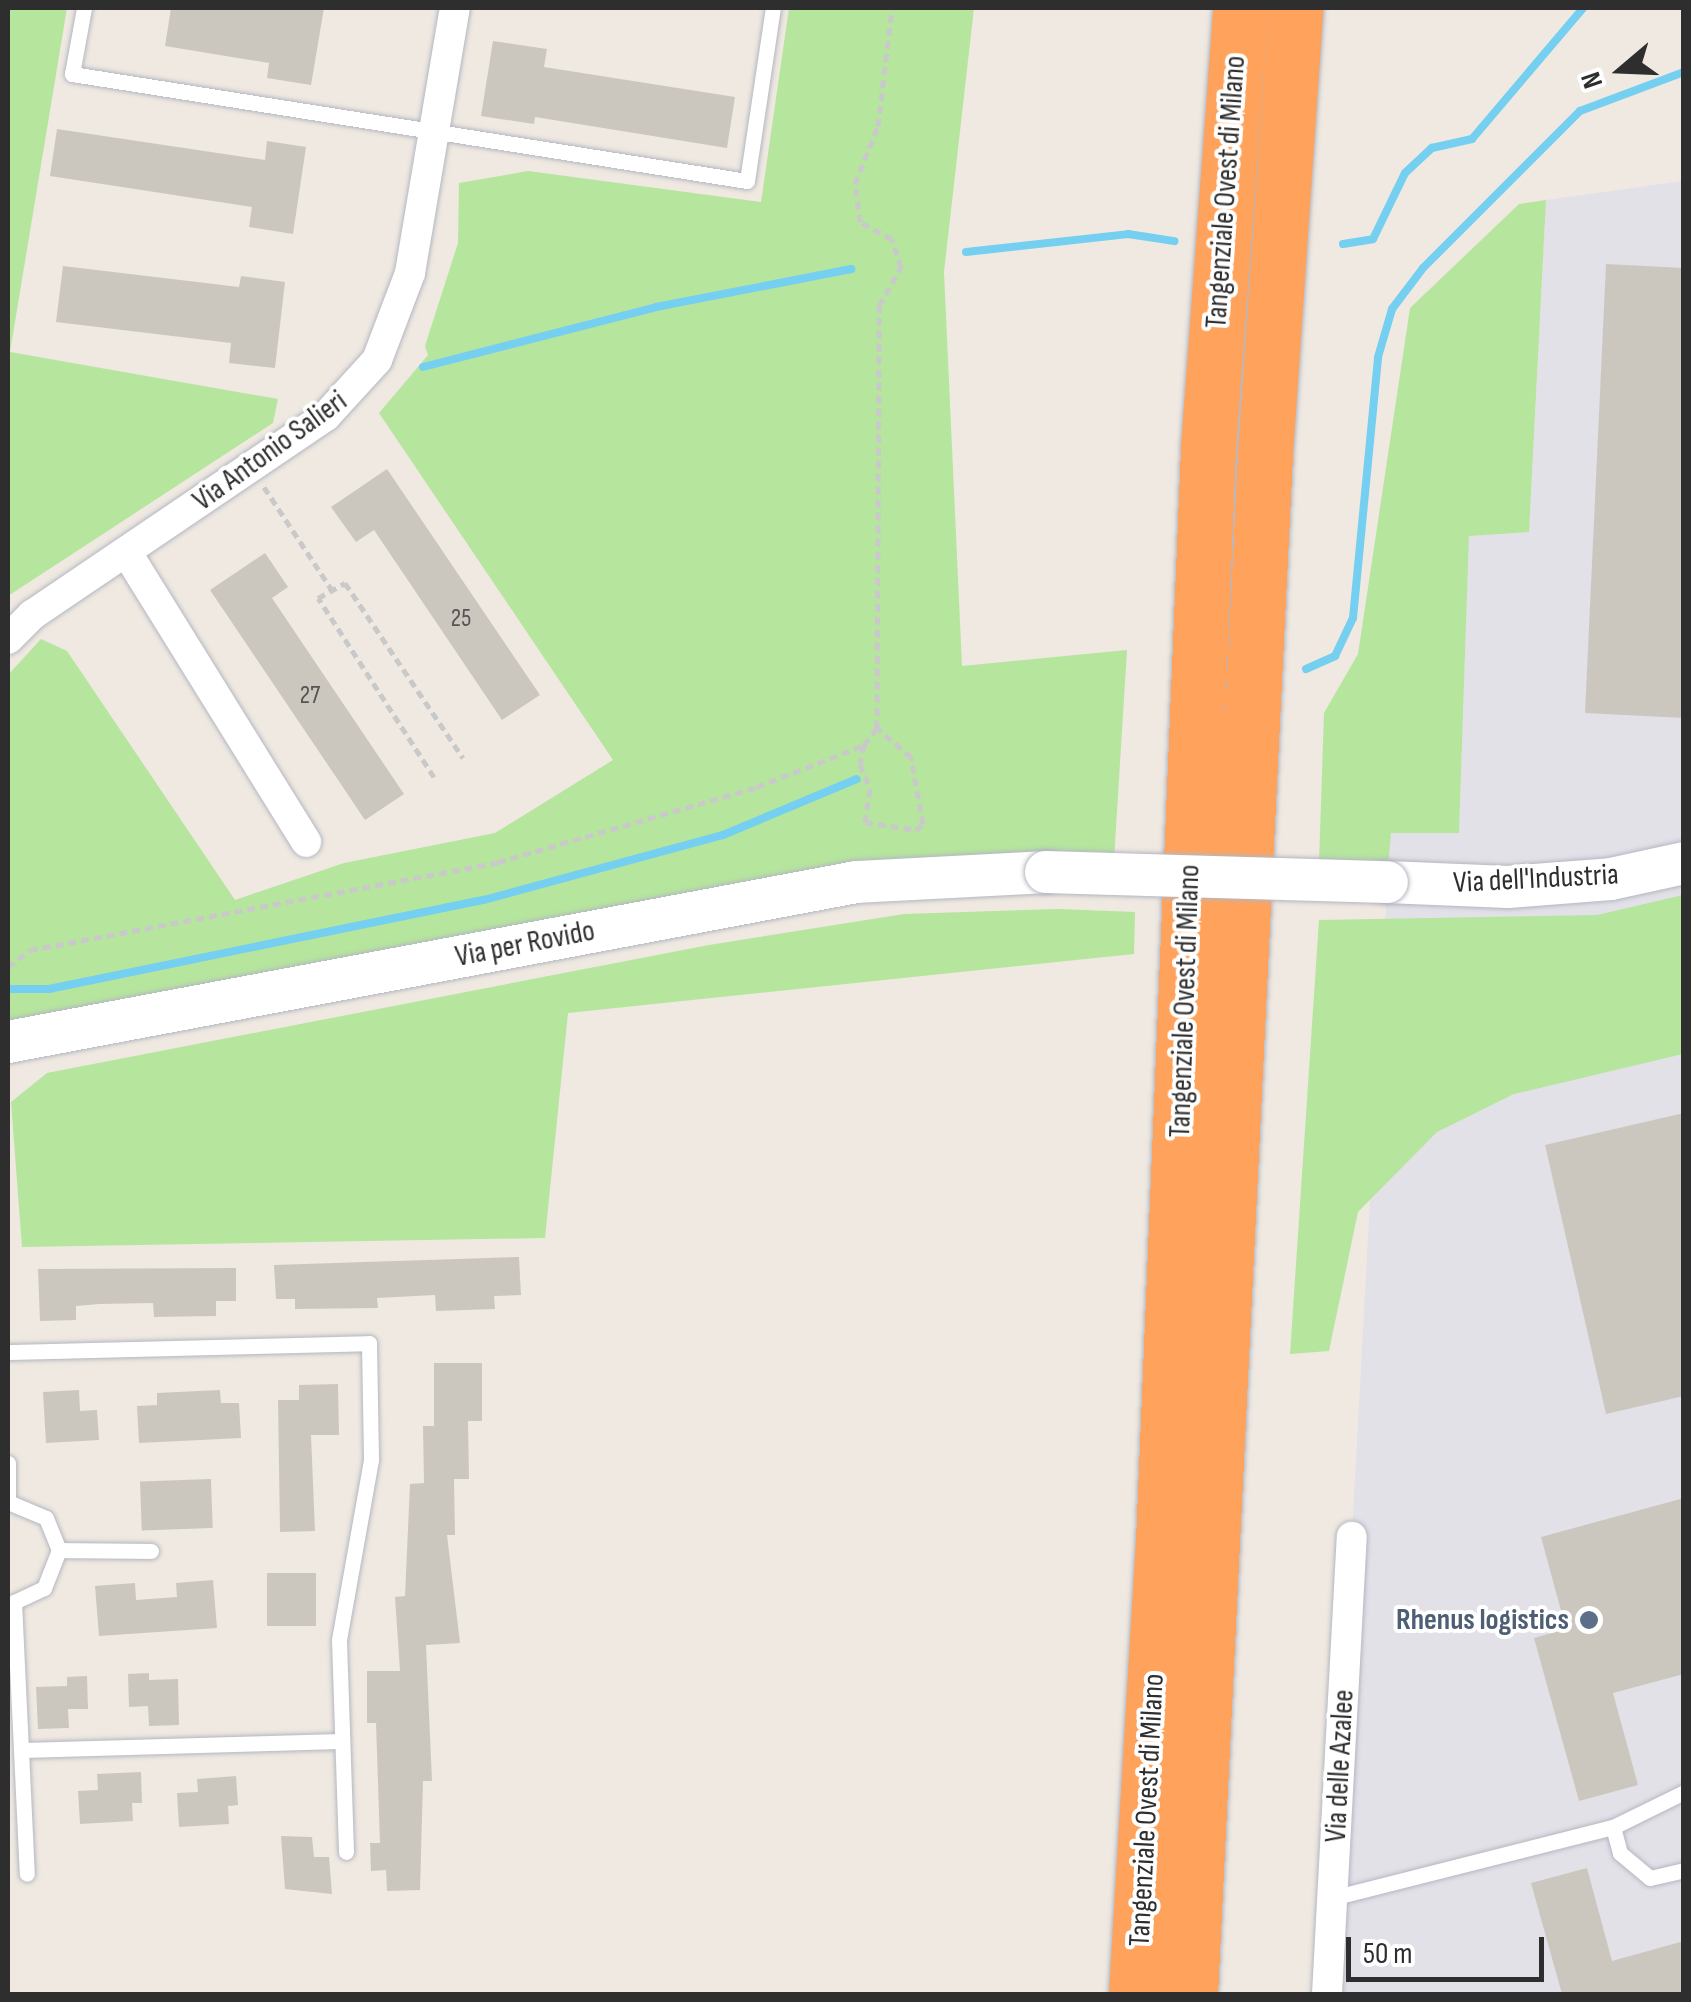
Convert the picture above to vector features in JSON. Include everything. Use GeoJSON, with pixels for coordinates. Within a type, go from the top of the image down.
{"type":"FeatureCollection","features":[{"type":"Feature","properties":{"kind":"highway","name":"Tangenziale Ovest di Milano"},"geometry":{"type":"LineString","coordinates":[[1136,1994],[1163,1541],[1208,448],[1240,8]]}},
{"type":"Feature","properties":{"kind":"highway","name":"Tangenziale Ovest di Milano"},"geometry":{"type":"LineString","coordinates":[[1190,1994],[1265,453],[1295,8]]}},
{"type":"Feature","properties":{"kind":"street","name":"Via Antonio Salieri"},"geometry":{"type":"LineString","coordinates":[[8,639],[326,416],[377,360],[410,273],[455,8]]}},
{"type":"Feature","properties":{"kind":"street"},"geometry":{"type":"LineString","coordinates":[[127,552],[306,842]]}},
{"type":"Feature","properties":{"kind":"street","name":"Via dell'Industria"},"geometry":{"type":"LineString","coordinates":[[1046,872],[1508,886],[1611,879],[1684,863]]}},
{"type":"Feature","properties":{"kind":"street","name":"Via per Rovido"},"geometry":{"type":"LineString","coordinates":[[8,1042],[856,882],[1046,872]]}},
{"type":"Feature","properties":{"kind":"street","name":"Via delle Azalee"},"geometry":{"type":"LineString","coordinates":[[1327,1994],[1352,1537]]}},
{"type":"Feature","properties":{"kind":"lane"},"geometry":{"type":"LineString","coordinates":[[84,8],[72,74],[435,135],[748,181],[773,8]]}},
{"type":"Feature","properties":{"kind":"lane"},"geometry":{"type":"LineString","coordinates":[[8,1352],[369,1343],[371,1460],[339,1640],[346,1852]]}},
{"type":"Feature","properties":{"kind":"lane"},"geometry":{"type":"LineString","coordinates":[[8,1463],[8,1502],[46,1518],[59,1550],[44,1588],[14,1602],[17,1760],[27,1874]]}},
{"type":"Feature","properties":{"kind":"lane"},"geometry":{"type":"LineString","coordinates":[[59,1550],[151,1551]]}},
{"type":"Feature","properties":{"kind":"lane"},"geometry":{"type":"LineString","coordinates":[[17,1760],[342,1741]]}},
{"type":"Feature","properties":{"kind":"lane"},"geometry":{"type":"LineString","coordinates":[[1332,1898],[1613,1826],[1684,1792]]}},
{"type":"Feature","properties":{"kind":"lane"},"geometry":{"type":"LineString","coordinates":[[1613,1826],[1620,1854],[1650,1878],[1684,1870]]}},
{"type":"Feature","properties":{"kind":"path"},"geometry":{"type":"LineString","coordinates":[[877,728],[912,757],[923,824],[916,830],[865,822],[870,789],[860,764],[864,745],[877,728],[879,306],[901,267],[892,239],[860,222],[854,184],[878,126],[892,8]]}},
{"type":"Feature","properties":{"kind":"path"},"geometry":{"type":"LineString","coordinates":[[251,468],[332,590]]}},
{"type":"Feature","properties":{"kind":"path"},"geometry":{"type":"LineString","coordinates":[[434,777],[318,598],[345,583],[463,758]]}},
{"type":"Feature","properties":{"kind":"path"},"geometry":{"type":"LineString","coordinates":[[8,967],[30,950],[498,862],[794,775],[864,745]]}},
{"type":"Feature","properties":{"kind":"shaded area"},"geometry":{"type":"Polygon","coordinates":[[[1683,181],[1683,1994],[1327,1994],[1390,833],[1459,832],[1469,536],[1529,531],[1546,200],[1683,181]]]}},
{"type":"Feature","properties":{"kind":"green space"},"geometry":{"type":"Polygon","coordinates":[[[8,8],[67,8],[10,352],[278,399],[273,423],[8,596],[8,8]]]}},
{"type":"Feature","properties":{"kind":"green space"},"geometry":{"type":"Polygon","coordinates":[[[789,8],[974,8],[944,272],[962,666],[1127,650],[1114,860],[8,1025],[8,675],[41,639],[67,651],[235,900],[344,863],[495,833],[613,760],[379,413],[428,355],[425,346],[458,243],[459,183],[528,171],[761,202],[789,8]]]}},
{"type":"Feature","properties":{"kind":"green space"},"geometry":{"type":"Polygon","coordinates":[[[1546,200],[1529,532],[1469,536],[1459,833],[1391,833],[1388,868],[1319,863],[1324,713],[1358,654],[1410,308],[1519,204],[1546,200]]]}},
{"type":"Feature","properties":{"kind":"green space"},"geometry":{"type":"Polygon","coordinates":[[[1683,895],[1683,1054],[1514,1094],[1437,1132],[1358,1212],[1329,1351],[1290,1354],[1319,920],[1597,915],[1683,895]]]}},
{"type":"Feature","properties":{"kind":"green space"},"geometry":{"type":"Polygon","coordinates":[[[1058,909],[1135,912],[1134,954],[568,1013],[545,1238],[22,1247],[11,1102],[47,1073],[709,945],[904,914],[1058,909]]]}},
{"type":"Feature","properties":{"kind":"building"},"geometry":{"type":"Polygon","coordinates":[[[171,8],[324,8],[311,85],[267,78],[269,63],[165,46],[171,8]]]}},
{"type":"Feature","properties":{"kind":"building"},"geometry":{"type":"Polygon","coordinates":[[[493,41],[547,49],[544,67],[735,97],[727,148],[535,117],[534,124],[481,116],[493,41]]]}},
{"type":"Feature","properties":{"kind":"building"},"geometry":{"type":"Polygon","coordinates":[[[57,129],[265,160],[267,141],[306,147],[293,234],[249,227],[252,207],[50,176],[57,129]]]}},
{"type":"Feature","properties":{"kind":"building"},"geometry":{"type":"Polygon","coordinates":[[[1606,264],[1684,268],[1684,718],[1585,713],[1606,264]]]}},
{"type":"Feature","properties":{"kind":"building"},"geometry":{"type":"Polygon","coordinates":[[[63,266],[239,287],[241,276],[285,282],[275,368],[229,363],[231,343],[56,322],[63,266]]]}},
{"type":"Feature","properties":{"kind":"building"},"geometry":{"type":"Polygon","coordinates":[[[387,469],[540,695],[502,720],[374,530],[356,542],[331,507],[387,469]]]}},
{"type":"Feature","properties":{"kind":"building"},"geometry":{"type":"Polygon","coordinates":[[[265,553],[288,587],[272,598],[404,794],[365,820],[210,590],[265,553]]]}},
{"type":"Feature","properties":{"kind":"building"},"geometry":{"type":"Polygon","coordinates":[[[1684,1113],[1684,1396],[1606,1414],[1545,1145],[1684,1113]]]}},
{"type":"Feature","properties":{"kind":"building"},"geometry":{"type":"Polygon","coordinates":[[[519,1257],[521,1295],[494,1296],[495,1309],[436,1311],[435,1295],[377,1298],[378,1308],[295,1309],[295,1299],[276,1299],[274,1265],[519,1257]]]}},
{"type":"Feature","properties":{"kind":"building"},"geometry":{"type":"Polygon","coordinates":[[[236,1268],[236,1301],[216,1301],[216,1316],[154,1317],[153,1303],[99,1304],[76,1306],[76,1320],[40,1321],[38,1269],[236,1268]]]}},
{"type":"Feature","properties":{"kind":"building"},"geometry":{"type":"Polygon","coordinates":[[[434,1363],[482,1363],[482,1421],[468,1421],[469,1479],[454,1479],[455,1535],[447,1535],[460,1643],[426,1645],[432,1781],[423,1781],[420,1890],[387,1891],[386,1870],[371,1871],[370,1843],[380,1843],[376,1723],[367,1723],[367,1671],[400,1671],[395,1597],[405,1596],[410,1484],[424,1483],[423,1426],[434,1426],[434,1363]]]}},
{"type":"Feature","properties":{"kind":"building"},"geometry":{"type":"Polygon","coordinates":[[[338,1384],[339,1435],[311,1435],[315,1531],[280,1532],[278,1400],[299,1400],[299,1385],[338,1384]]]}},
{"type":"Feature","properties":{"kind":"building"},"geometry":{"type":"Polygon","coordinates":[[[79,1390],[80,1411],[97,1410],[99,1440],[46,1443],[43,1392],[79,1390]]]}},
{"type":"Feature","properties":{"kind":"building"},"geometry":{"type":"Polygon","coordinates":[[[220,1390],[221,1403],[239,1403],[241,1438],[139,1443],[137,1406],[157,1405],[157,1393],[220,1390]]]}},
{"type":"Feature","properties":{"kind":"building"},"geometry":{"type":"Polygon","coordinates":[[[211,1479],[213,1528],[142,1530],[140,1481],[211,1479]]]}},
{"type":"Feature","properties":{"kind":"building"},"geometry":{"type":"Polygon","coordinates":[[[1684,1498],[1684,1674],[1613,1693],[1638,1785],[1579,1801],[1534,1638],[1566,1629],[1541,1537],[1684,1498]]]}},
{"type":"Feature","properties":{"kind":"building"},"geometry":{"type":"Polygon","coordinates":[[[267,1573],[316,1573],[316,1626],[267,1626],[267,1573]]]}},
{"type":"Feature","properties":{"kind":"building"},"geometry":{"type":"Polygon","coordinates":[[[213,1580],[217,1628],[99,1636],[95,1586],[135,1583],[136,1600],[177,1597],[176,1583],[213,1580]]]}},
{"type":"Feature","properties":{"kind":"building"},"geometry":{"type":"Polygon","coordinates":[[[149,1673],[149,1680],[178,1679],[179,1725],[149,1726],[148,1706],[129,1707],[128,1674],[149,1673]]]}},
{"type":"Feature","properties":{"kind":"building"},"geometry":{"type":"Polygon","coordinates":[[[87,1676],[88,1709],[68,1709],[69,1728],[38,1729],[36,1687],[67,1686],[67,1677],[87,1676]]]}},
{"type":"Feature","properties":{"kind":"building"},"geometry":{"type":"Polygon","coordinates":[[[141,1772],[142,1803],[132,1803],[133,1821],[80,1824],[78,1791],[98,1790],[97,1774],[141,1772]]]}},
{"type":"Feature","properties":{"kind":"building"},"geometry":{"type":"Polygon","coordinates":[[[236,1776],[238,1805],[228,1806],[229,1824],[179,1827],[177,1793],[198,1792],[197,1779],[236,1776]]]}},
{"type":"Feature","properties":{"kind":"building"},"geometry":{"type":"Polygon","coordinates":[[[281,1836],[312,1837],[314,1857],[329,1857],[332,1894],[285,1889],[281,1836]]]}},
{"type":"Feature","properties":{"kind":"building"},"geometry":{"type":"Polygon","coordinates":[[[1587,1868],[1612,1961],[1684,1941],[1684,1994],[1562,1994],[1531,1883],[1587,1868]]]}},
{"type":"Feature","properties":{"kind":"waterway"},"geometry":{"type":"LineString","coordinates":[[1343,244],[1373,239],[1405,173],[1432,148],[1472,139],[1583,8]]}},
{"type":"Feature","properties":{"kind":"waterway"},"geometry":{"type":"LineString","coordinates":[[1306,669],[1335,656],[1353,618],[1378,357],[1392,309],[1423,268],[1580,111],[1684,72]]}},
{"type":"Feature","properties":{"kind":"waterway"},"geometry":{"type":"LineString","coordinates":[[966,252],[1128,234],[1174,241]]}},
{"type":"Feature","properties":{"kind":"waterway"},"geometry":{"type":"LineString","coordinates":[[423,367],[656,307],[851,269]]}},
{"type":"Feature","properties":{"kind":"waterway"},"geometry":{"type":"LineString","coordinates":[[8,989],[49,989],[484,900],[723,835],[857,779]]}},
{"type":"Feature","properties":{"kind":"place","name":"Rhenus logistics"},"geometry":{"type":"Point","coordinates":[1589,1620]}}]}
